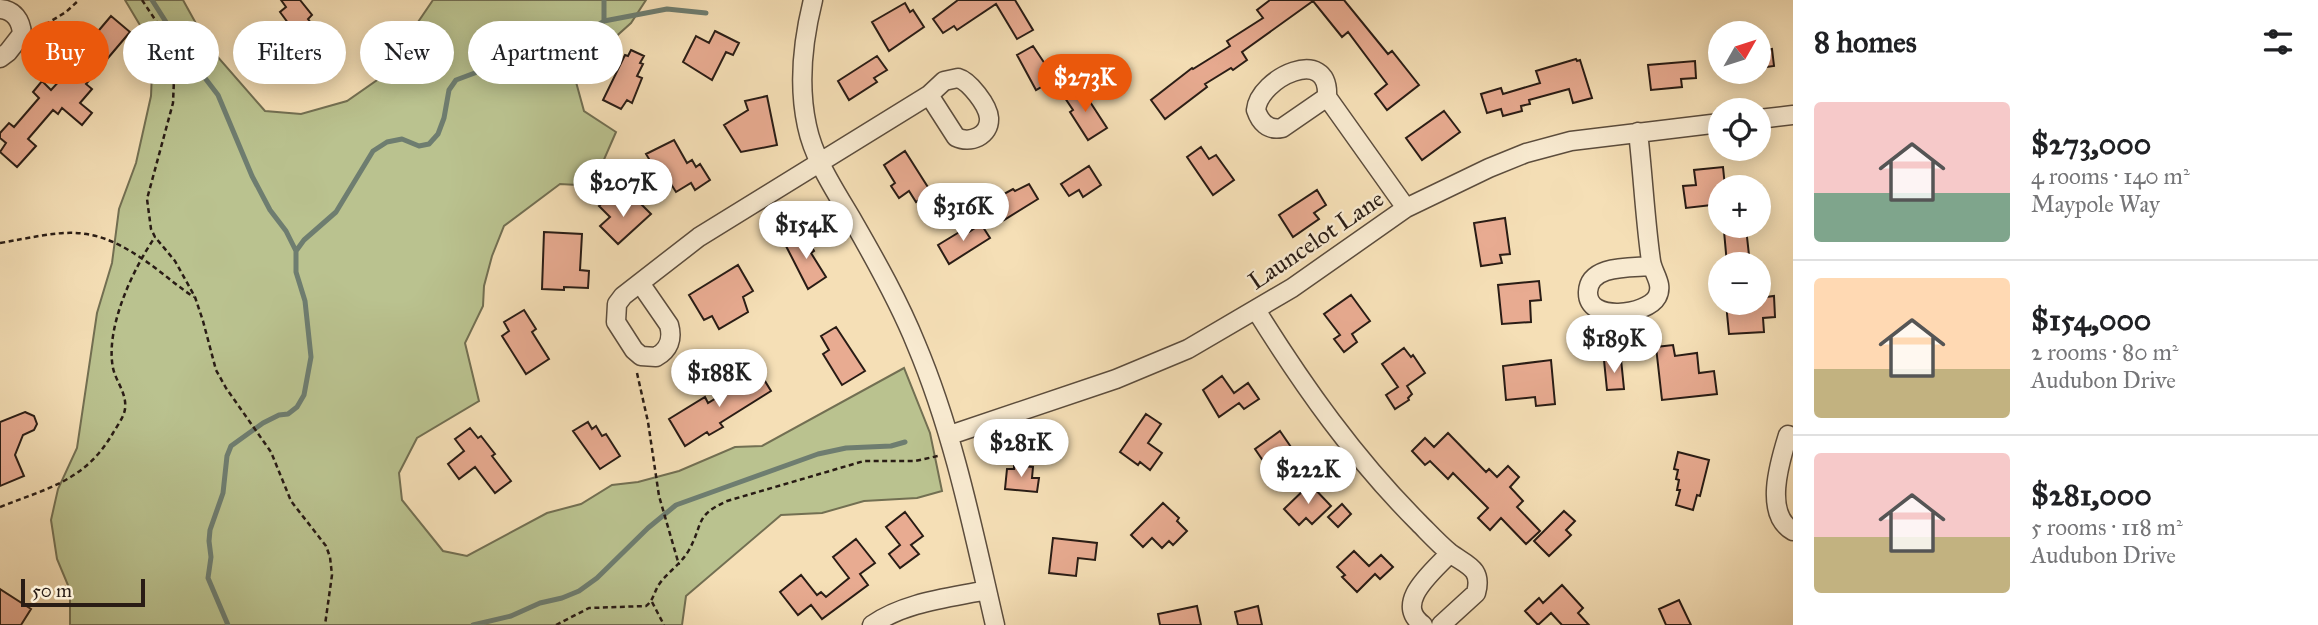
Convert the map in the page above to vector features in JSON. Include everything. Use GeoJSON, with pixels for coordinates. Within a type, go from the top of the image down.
{"type":"FeatureCollection","features":[{"type":"Feature","properties":{"kind":"street"},"geometry":{"type":"LineString","coordinates":[[813,0],[805,44],[803,98],[807,127],[820,162],[876,260],[916,344],[950,435],[995,625]]}},
{"type":"Feature","properties":{"kind":"street"},"geometry":{"type":"LineString","coordinates":[[0,9],[15,15],[21,30]]}},
{"type":"Feature","properties":{"kind":"street"},"geometry":{"type":"LineString","coordinates":[[0,58],[21,35]]}},
{"type":"Feature","properties":{"kind":"street"},"geometry":{"type":"LineString","coordinates":[[640,283],[671,332],[668,348],[656,357],[641,356],[634,351],[617,322],[617,304],[623,296],[699,237],[929,95]]}},
{"type":"Feature","properties":{"kind":"street"},"geometry":{"type":"LineString","coordinates":[[1327,97],[1406,208]]}},
{"type":"Feature","properties":{"kind":"street"},"geometry":{"type":"LineString","coordinates":[[1771,118],[1793,115]]}},
{"type":"Feature","properties":{"kind":"street","name":"Launcelot Lane"},"geometry":{"type":"LineString","coordinates":[[950,435],[1156,364],[1212,337],[1325,266],[1406,208],[1489,168],[1527,153],[1571,141],[1708,124]]}},
{"type":"Feature","properties":{"kind":"street"},"geometry":{"type":"LineString","coordinates":[[1638,132],[1651,266]]}},
{"type":"Feature","properties":{"kind":"street"},"geometry":{"type":"LineString","coordinates":[[1256,310],[1299,380],[1361,461],[1450,553],[1468,564],[1478,579],[1472,599],[1441,625]]}},
{"type":"Feature","properties":{"kind":"street"},"geometry":{"type":"LineString","coordinates":[[1788,435],[1779,464],[1776,501],[1780,516],[1791,531]]}},
{"type":"Feature","properties":{"kind":"street"},"geometry":{"type":"LineString","coordinates":[[1423,625],[1411,608],[1412,599],[1450,553]]}},
{"type":"Feature","properties":{"kind":"street"},"geometry":{"type":"LineString","coordinates":[[872,625],[916,604],[987,590]]}},
{"type":"Feature","properties":{"kind":"path"},"geometry":{"type":"LineString","coordinates":[[52,21],[79,0]]}},
{"type":"Feature","properties":{"kind":"path"},"geometry":{"type":"LineString","coordinates":[[142,0],[170,42],[175,56],[176,75],[173,103],[147,199],[151,229],[175,261],[195,297],[216,370],[277,464],[291,501],[326,546],[332,575],[325,625]]}},
{"type":"Feature","properties":{"kind":"path"},"geometry":{"type":"LineString","coordinates":[[0,243],[65,232],[106,238],[141,257],[176,286],[195,297]]}},
{"type":"Feature","properties":{"kind":"path"},"geometry":{"type":"LineString","coordinates":[[0,508],[44,492],[76,475],[99,454],[118,425],[125,409],[120,384],[113,370],[114,340],[122,301],[141,257],[155,237]]}},
{"type":"Feature","properties":{"kind":"path"},"geometry":{"type":"LineString","coordinates":[[641,356],[636,369],[648,422],[659,496],[679,565]]}},
{"type":"Feature","properties":{"kind":"path"},"geometry":{"type":"LineString","coordinates":[[556,625],[589,608],[636,608],[652,602],[659,584],[679,565],[688,551],[700,518],[714,507],[864,461],[915,461],[937,457],[950,435]]}},
{"type":"Feature","properties":{"kind":"path"},"geometry":{"type":"LineString","coordinates":[[652,602],[664,625]]}},
{"type":"Feature","properties":{"kind":"green space"},"geometry":{"type":"Polygon","coordinates":[[[125,0],[183,0],[195,21],[138,21],[125,0]]]}},
{"type":"Feature","properties":{"kind":"green space"},"geometry":{"type":"Polygon","coordinates":[[[433,0],[646,0],[623,30],[623,21],[468,21],[468,84],[577,84],[584,111],[616,132],[595,186],[560,184],[504,226],[484,286],[483,306],[465,343],[479,401],[417,438],[399,473],[402,500],[443,551],[467,556],[547,513],[581,504],[612,485],[638,482],[679,471],[735,447],[762,446],[904,368],[930,433],[942,491],[917,498],[864,501],[822,513],[781,515],[686,596],[682,625],[70,625],[70,590],[57,559],[51,520],[58,489],[77,448],[97,313],[112,263],[119,209],[136,163],[151,84],[219,84],[219,58],[233,74],[233,84],[241,84],[265,111],[301,114],[347,101],[371,84],[454,84],[454,21],[419,21],[433,0]]]}},
{"type":"Feature","properties":{"kind":"building"},"geometry":{"type":"Polygon","coordinates":[[[281,0],[300,0],[312,15],[308,19],[310,21],[287,21],[280,12],[286,7],[281,0]]]}},
{"type":"Feature","properties":{"kind":"building"},"geometry":{"type":"Polygon","coordinates":[[[958,0],[1015,0],[1033,30],[1017,39],[996,4],[957,30],[954,26],[943,33],[933,19],[958,0]]]}},
{"type":"Feature","properties":{"kind":"building"},"geometry":{"type":"Polygon","coordinates":[[[1270,0],[1344,0],[1388,54],[1392,51],[1419,85],[1387,110],[1375,94],[1387,84],[1348,32],[1342,37],[1313,1],[1242,52],[1247,60],[1205,84],[1207,87],[1165,119],[1151,100],[1192,68],[1230,46],[1227,41],[1263,18],[1257,10],[1270,0]]]}},
{"type":"Feature","properties":{"kind":"building"},"geometry":{"type":"Polygon","coordinates":[[[905,3],[924,27],[889,51],[872,22],[905,3]]]}},
{"type":"Feature","properties":{"kind":"building"},"geometry":{"type":"Polygon","coordinates":[[[111,16],[123,26],[123,40],[109,57],[109,21],[107,21],[111,16]]]}},
{"type":"Feature","properties":{"kind":"building"},"geometry":{"type":"Polygon","coordinates":[[[715,31],[739,43],[733,55],[726,52],[712,80],[683,62],[696,36],[709,43],[715,31]]]}},
{"type":"Feature","properties":{"kind":"building"},"geometry":{"type":"Polygon","coordinates":[[[1033,46],[1055,79],[1036,90],[1017,55],[1033,46]]]}},
{"type":"Feature","properties":{"kind":"building"},"geometry":{"type":"Polygon","coordinates":[[[1771,49],[1774,66],[1771,66],[1771,49]]]}},
{"type":"Feature","properties":{"kind":"building"},"geometry":{"type":"Polygon","coordinates":[[[631,50],[644,56],[637,76],[642,78],[632,103],[627,100],[621,109],[603,100],[611,84],[623,84],[623,59],[625,55],[628,56],[631,50]]]}},
{"type":"Feature","properties":{"kind":"building"},"geometry":{"type":"Polygon","coordinates":[[[877,56],[887,70],[874,78],[877,82],[849,100],[838,81],[877,56]]]}},
{"type":"Feature","properties":{"kind":"building"},"geometry":{"type":"Polygon","coordinates":[[[1580,60],[1592,98],[1573,103],[1569,89],[1529,100],[1530,104],[1521,106],[1522,111],[1503,116],[1501,109],[1487,113],[1481,94],[1501,88],[1503,94],[1540,83],[1536,71],[1580,60]]]}},
{"type":"Feature","properties":{"kind":"building"},"geometry":{"type":"Polygon","coordinates":[[[1695,61],[1696,78],[1681,79],[1682,87],[1651,90],[1648,65],[1695,61]]]}},
{"type":"Feature","properties":{"kind":"building"},"geometry":{"type":"Polygon","coordinates":[[[40,84],[45,84],[51,90],[56,84],[86,84],[92,89],[80,103],[92,113],[82,125],[62,108],[58,114],[53,110],[28,139],[36,146],[17,167],[0,152],[6,143],[0,138],[0,133],[9,123],[14,127],[39,98],[33,92],[40,84]]]}},
{"type":"Feature","properties":{"kind":"building"},"geometry":{"type":"Polygon","coordinates":[[[1081,88],[1107,128],[1088,140],[1070,112],[1073,110],[1065,98],[1081,88]]]}},
{"type":"Feature","properties":{"kind":"building"},"geometry":{"type":"Polygon","coordinates":[[[767,96],[777,145],[741,152],[724,125],[748,110],[745,101],[767,96]]]}},
{"type":"Feature","properties":{"kind":"building"},"geometry":{"type":"Polygon","coordinates":[[[1444,111],[1460,132],[1422,160],[1406,138],[1444,111]]]}},
{"type":"Feature","properties":{"kind":"building"},"geometry":{"type":"Polygon","coordinates":[[[674,140],[687,163],[692,160],[696,167],[700,164],[710,180],[695,190],[691,183],[676,192],[671,184],[666,187],[646,154],[674,140]]]}},
{"type":"Feature","properties":{"kind":"building"},"geometry":{"type":"Polygon","coordinates":[[[1201,147],[1209,159],[1216,155],[1234,180],[1213,195],[1187,157],[1201,147]]]}},
{"type":"Feature","properties":{"kind":"building"},"geometry":{"type":"Polygon","coordinates":[[[905,151],[931,192],[916,202],[909,191],[899,198],[891,186],[895,183],[884,165],[905,151]]]}},
{"type":"Feature","properties":{"kind":"building"},"geometry":{"type":"Polygon","coordinates":[[[1089,166],[1101,185],[1083,197],[1079,190],[1069,196],[1061,184],[1089,166]]]}},
{"type":"Feature","properties":{"kind":"building"},"geometry":{"type":"Polygon","coordinates":[[[1723,167],[1724,175],[1708,175],[1708,205],[1686,208],[1683,186],[1696,185],[1694,170],[1723,167]]]}},
{"type":"Feature","properties":{"kind":"building"},"geometry":{"type":"Polygon","coordinates":[[[1029,184],[1038,199],[1004,220],[993,200],[1029,184]]]}},
{"type":"Feature","properties":{"kind":"building"},"geometry":{"type":"Polygon","coordinates":[[[1317,190],[1326,205],[1314,213],[1319,219],[1293,237],[1279,215],[1317,190]]]}},
{"type":"Feature","properties":{"kind":"building"},"geometry":{"type":"Polygon","coordinates":[[[610,196],[624,211],[636,199],[651,214],[618,244],[600,226],[610,217],[599,206],[610,196]]]}},
{"type":"Feature","properties":{"kind":"building"},"geometry":{"type":"Polygon","coordinates":[[[1505,218],[1510,254],[1500,255],[1502,263],[1481,266],[1474,223],[1505,218]]]}},
{"type":"Feature","properties":{"kind":"building"},"geometry":{"type":"Polygon","coordinates":[[[981,224],[990,238],[949,264],[938,245],[966,228],[969,232],[981,224]]]}},
{"type":"Feature","properties":{"kind":"building"},"geometry":{"type":"Polygon","coordinates":[[[544,232],[582,234],[580,270],[589,271],[588,288],[542,289],[544,232]]]}},
{"type":"Feature","properties":{"kind":"building"},"geometry":{"type":"Polygon","coordinates":[[[804,234],[814,251],[811,253],[826,277],[808,289],[786,246],[804,234]]]}},
{"type":"Feature","properties":{"kind":"building"},"geometry":{"type":"Polygon","coordinates":[[[1725,238],[1747,238],[1749,252],[1726,252],[1725,238]]]}},
{"type":"Feature","properties":{"kind":"building"},"geometry":{"type":"Polygon","coordinates":[[[738,265],[753,291],[743,297],[748,312],[719,329],[712,316],[704,320],[689,295],[738,265]]]}},
{"type":"Feature","properties":{"kind":"building"},"geometry":{"type":"Polygon","coordinates":[[[1539,281],[1541,300],[1530,301],[1531,322],[1502,324],[1498,285],[1539,281]]]}},
{"type":"Feature","properties":{"kind":"building"},"geometry":{"type":"Polygon","coordinates":[[[1351,295],[1370,321],[1352,334],[1357,342],[1344,352],[1334,339],[1340,335],[1324,314],[1351,295]]]}},
{"type":"Feature","properties":{"kind":"building"},"geometry":{"type":"Polygon","coordinates":[[[1771,296],[1774,296],[1775,317],[1763,318],[1764,332],[1729,334],[1727,315],[1771,315],[1771,296]]]}},
{"type":"Feature","properties":{"kind":"building"},"geometry":{"type":"Polygon","coordinates":[[[524,310],[536,329],[532,332],[549,359],[526,374],[502,336],[509,331],[504,322],[524,310]]]}},
{"type":"Feature","properties":{"kind":"building"},"geometry":{"type":"Polygon","coordinates":[[[836,327],[865,371],[842,385],[823,354],[829,350],[821,336],[836,327]]]}},
{"type":"Feature","properties":{"kind":"building"},"geometry":{"type":"Polygon","coordinates":[[[1673,345],[1675,356],[1697,353],[1699,373],[1714,371],[1717,394],[1662,400],[1656,347],[1673,345]]]}},
{"type":"Feature","properties":{"kind":"building"},"geometry":{"type":"Polygon","coordinates":[[[1404,348],[1411,357],[1413,355],[1425,373],[1407,386],[1412,394],[1409,400],[1395,409],[1386,395],[1398,387],[1382,364],[1404,348]]]}},
{"type":"Feature","properties":{"kind":"building"},"geometry":{"type":"Polygon","coordinates":[[[1621,359],[1624,389],[1607,390],[1604,360],[1621,359]]]}},
{"type":"Feature","properties":{"kind":"building"},"geometry":{"type":"Polygon","coordinates":[[[1551,360],[1555,404],[1536,406],[1535,397],[1506,400],[1503,366],[1551,360]]]}},
{"type":"Feature","properties":{"kind":"building"},"geometry":{"type":"Polygon","coordinates":[[[757,368],[771,391],[720,423],[723,427],[709,435],[707,432],[685,446],[669,419],[705,397],[708,403],[745,380],[743,377],[757,368]]]}},
{"type":"Feature","properties":{"kind":"building"},"geometry":{"type":"Polygon","coordinates":[[[1222,376],[1234,393],[1248,383],[1259,399],[1244,409],[1239,403],[1219,417],[1203,390],[1222,376]]]}},
{"type":"Feature","properties":{"kind":"building"},"geometry":{"type":"Polygon","coordinates":[[[25,412],[34,416],[37,424],[34,430],[23,435],[15,455],[24,476],[0,486],[0,422],[25,412]]]}},
{"type":"Feature","properties":{"kind":"building"},"geometry":{"type":"Polygon","coordinates":[[[1146,414],[1161,424],[1148,443],[1162,453],[1150,470],[1120,452],[1146,414]]]}},
{"type":"Feature","properties":{"kind":"building"},"geometry":{"type":"Polygon","coordinates":[[[588,422],[592,429],[596,426],[602,436],[606,434],[620,456],[600,469],[573,431],[588,422]]]}},
{"type":"Feature","properties":{"kind":"building"},"geometry":{"type":"Polygon","coordinates":[[[470,428],[478,438],[481,436],[495,454],[492,456],[511,481],[495,493],[475,467],[459,479],[448,464],[464,451],[455,439],[470,428]]]}},
{"type":"Feature","properties":{"kind":"building"},"geometry":{"type":"Polygon","coordinates":[[[1280,431],[1293,450],[1268,468],[1255,449],[1280,431]]]}},
{"type":"Feature","properties":{"kind":"building"},"geometry":{"type":"Polygon","coordinates":[[[1448,433],[1486,472],[1489,469],[1497,477],[1508,466],[1519,477],[1510,487],[1523,501],[1517,507],[1540,531],[1526,544],[1501,518],[1490,530],[1478,518],[1488,508],[1453,473],[1448,479],[1430,461],[1425,465],[1412,451],[1425,438],[1434,447],[1448,433]]]}},
{"type":"Feature","properties":{"kind":"building"},"geometry":{"type":"Polygon","coordinates":[[[1299,448],[1308,462],[1294,472],[1285,458],[1299,448]]]}},
{"type":"Feature","properties":{"kind":"building"},"geometry":{"type":"Polygon","coordinates":[[[1678,452],[1709,460],[1700,496],[1697,495],[1693,510],[1676,505],[1680,490],[1677,490],[1678,470],[1674,469],[1678,452]]]}},
{"type":"Feature","properties":{"kind":"building"},"geometry":{"type":"Polygon","coordinates":[[[1014,465],[1033,467],[1032,478],[1039,478],[1037,492],[1005,489],[1007,469],[1014,469],[1014,465]]]}},
{"type":"Feature","properties":{"kind":"building"},"geometry":{"type":"Polygon","coordinates":[[[1310,484],[1331,506],[1312,524],[1306,518],[1299,525],[1284,509],[1310,484]]]}},
{"type":"Feature","properties":{"kind":"building"},"geometry":{"type":"Polygon","coordinates":[[[1163,503],[1179,518],[1177,521],[1187,531],[1173,545],[1169,541],[1162,548],[1152,538],[1143,547],[1131,535],[1163,503]]]}},
{"type":"Feature","properties":{"kind":"building"},"geometry":{"type":"Polygon","coordinates":[[[1342,504],[1351,514],[1338,527],[1328,517],[1342,504]]]}},
{"type":"Feature","properties":{"kind":"building"},"geometry":{"type":"Polygon","coordinates":[[[1564,511],[1575,521],[1566,530],[1571,535],[1549,556],[1534,541],[1564,511]]]}},
{"type":"Feature","properties":{"kind":"building"},"geometry":{"type":"Polygon","coordinates":[[[905,512],[923,536],[911,545],[919,554],[900,568],[889,554],[900,545],[886,527],[905,512]]]}},
{"type":"Feature","properties":{"kind":"building"},"geometry":{"type":"Polygon","coordinates":[[[1053,538],[1097,543],[1095,560],[1078,558],[1076,576],[1049,573],[1053,538]]]}},
{"type":"Feature","properties":{"kind":"building"},"geometry":{"type":"Polygon","coordinates":[[[856,539],[875,563],[860,574],[868,585],[822,619],[811,605],[798,615],[780,592],[801,575],[817,595],[821,592],[826,597],[849,578],[833,557],[856,539]]]}},
{"type":"Feature","properties":{"kind":"building"},"geometry":{"type":"Polygon","coordinates":[[[1354,551],[1369,566],[1381,555],[1393,567],[1380,579],[1375,574],[1357,592],[1342,577],[1345,575],[1337,567],[1354,551]]]}},
{"type":"Feature","properties":{"kind":"building"},"geometry":{"type":"Polygon","coordinates":[[[1562,585],[1583,608],[1578,613],[1589,625],[1562,625],[1551,613],[1538,625],[1525,611],[1539,598],[1543,603],[1562,585]]]}},
{"type":"Feature","properties":{"kind":"building"},"geometry":{"type":"Polygon","coordinates":[[[0,589],[31,609],[21,625],[0,625],[0,589]]]}},
{"type":"Feature","properties":{"kind":"building"},"geometry":{"type":"Polygon","coordinates":[[[1679,600],[1691,625],[1666,625],[1659,609],[1679,600]]]}},
{"type":"Feature","properties":{"kind":"building"},"geometry":{"type":"Polygon","coordinates":[[[1197,606],[1201,625],[1160,625],[1158,614],[1197,606]]]}},
{"type":"Feature","properties":{"kind":"building"},"geometry":{"type":"Polygon","coordinates":[[[1258,606],[1262,625],[1238,625],[1235,612],[1258,606]]]}},
{"type":"Feature","properties":{"kind":"waterway"},"geometry":{"type":"LineString","coordinates":[[152,0],[185,52],[218,95],[252,176],[296,251]]}},
{"type":"Feature","properties":{"kind":"waterway"},"geometry":{"type":"LineString","coordinates":[[228,625],[208,578],[211,557],[210,530],[223,493],[227,456],[231,446],[263,423],[279,415],[288,414],[297,407],[304,395],[311,357],[305,301],[296,272],[296,251],[304,240],[336,212],[373,151],[387,142],[402,139],[419,146],[429,144],[438,134],[449,90],[456,80],[496,65],[533,46],[577,39],[604,21],[604,0]]}},
{"type":"Feature","properties":{"kind":"waterway"},"geometry":{"type":"LineString","coordinates":[[604,21],[667,9],[706,13]]}},
{"type":"Feature","properties":{"kind":"waterway"},"geometry":{"type":"LineString","coordinates":[[473,625],[511,616],[540,603],[579,591],[597,578],[648,528],[676,505],[818,454],[846,448],[891,446],[905,442]]}}]}
